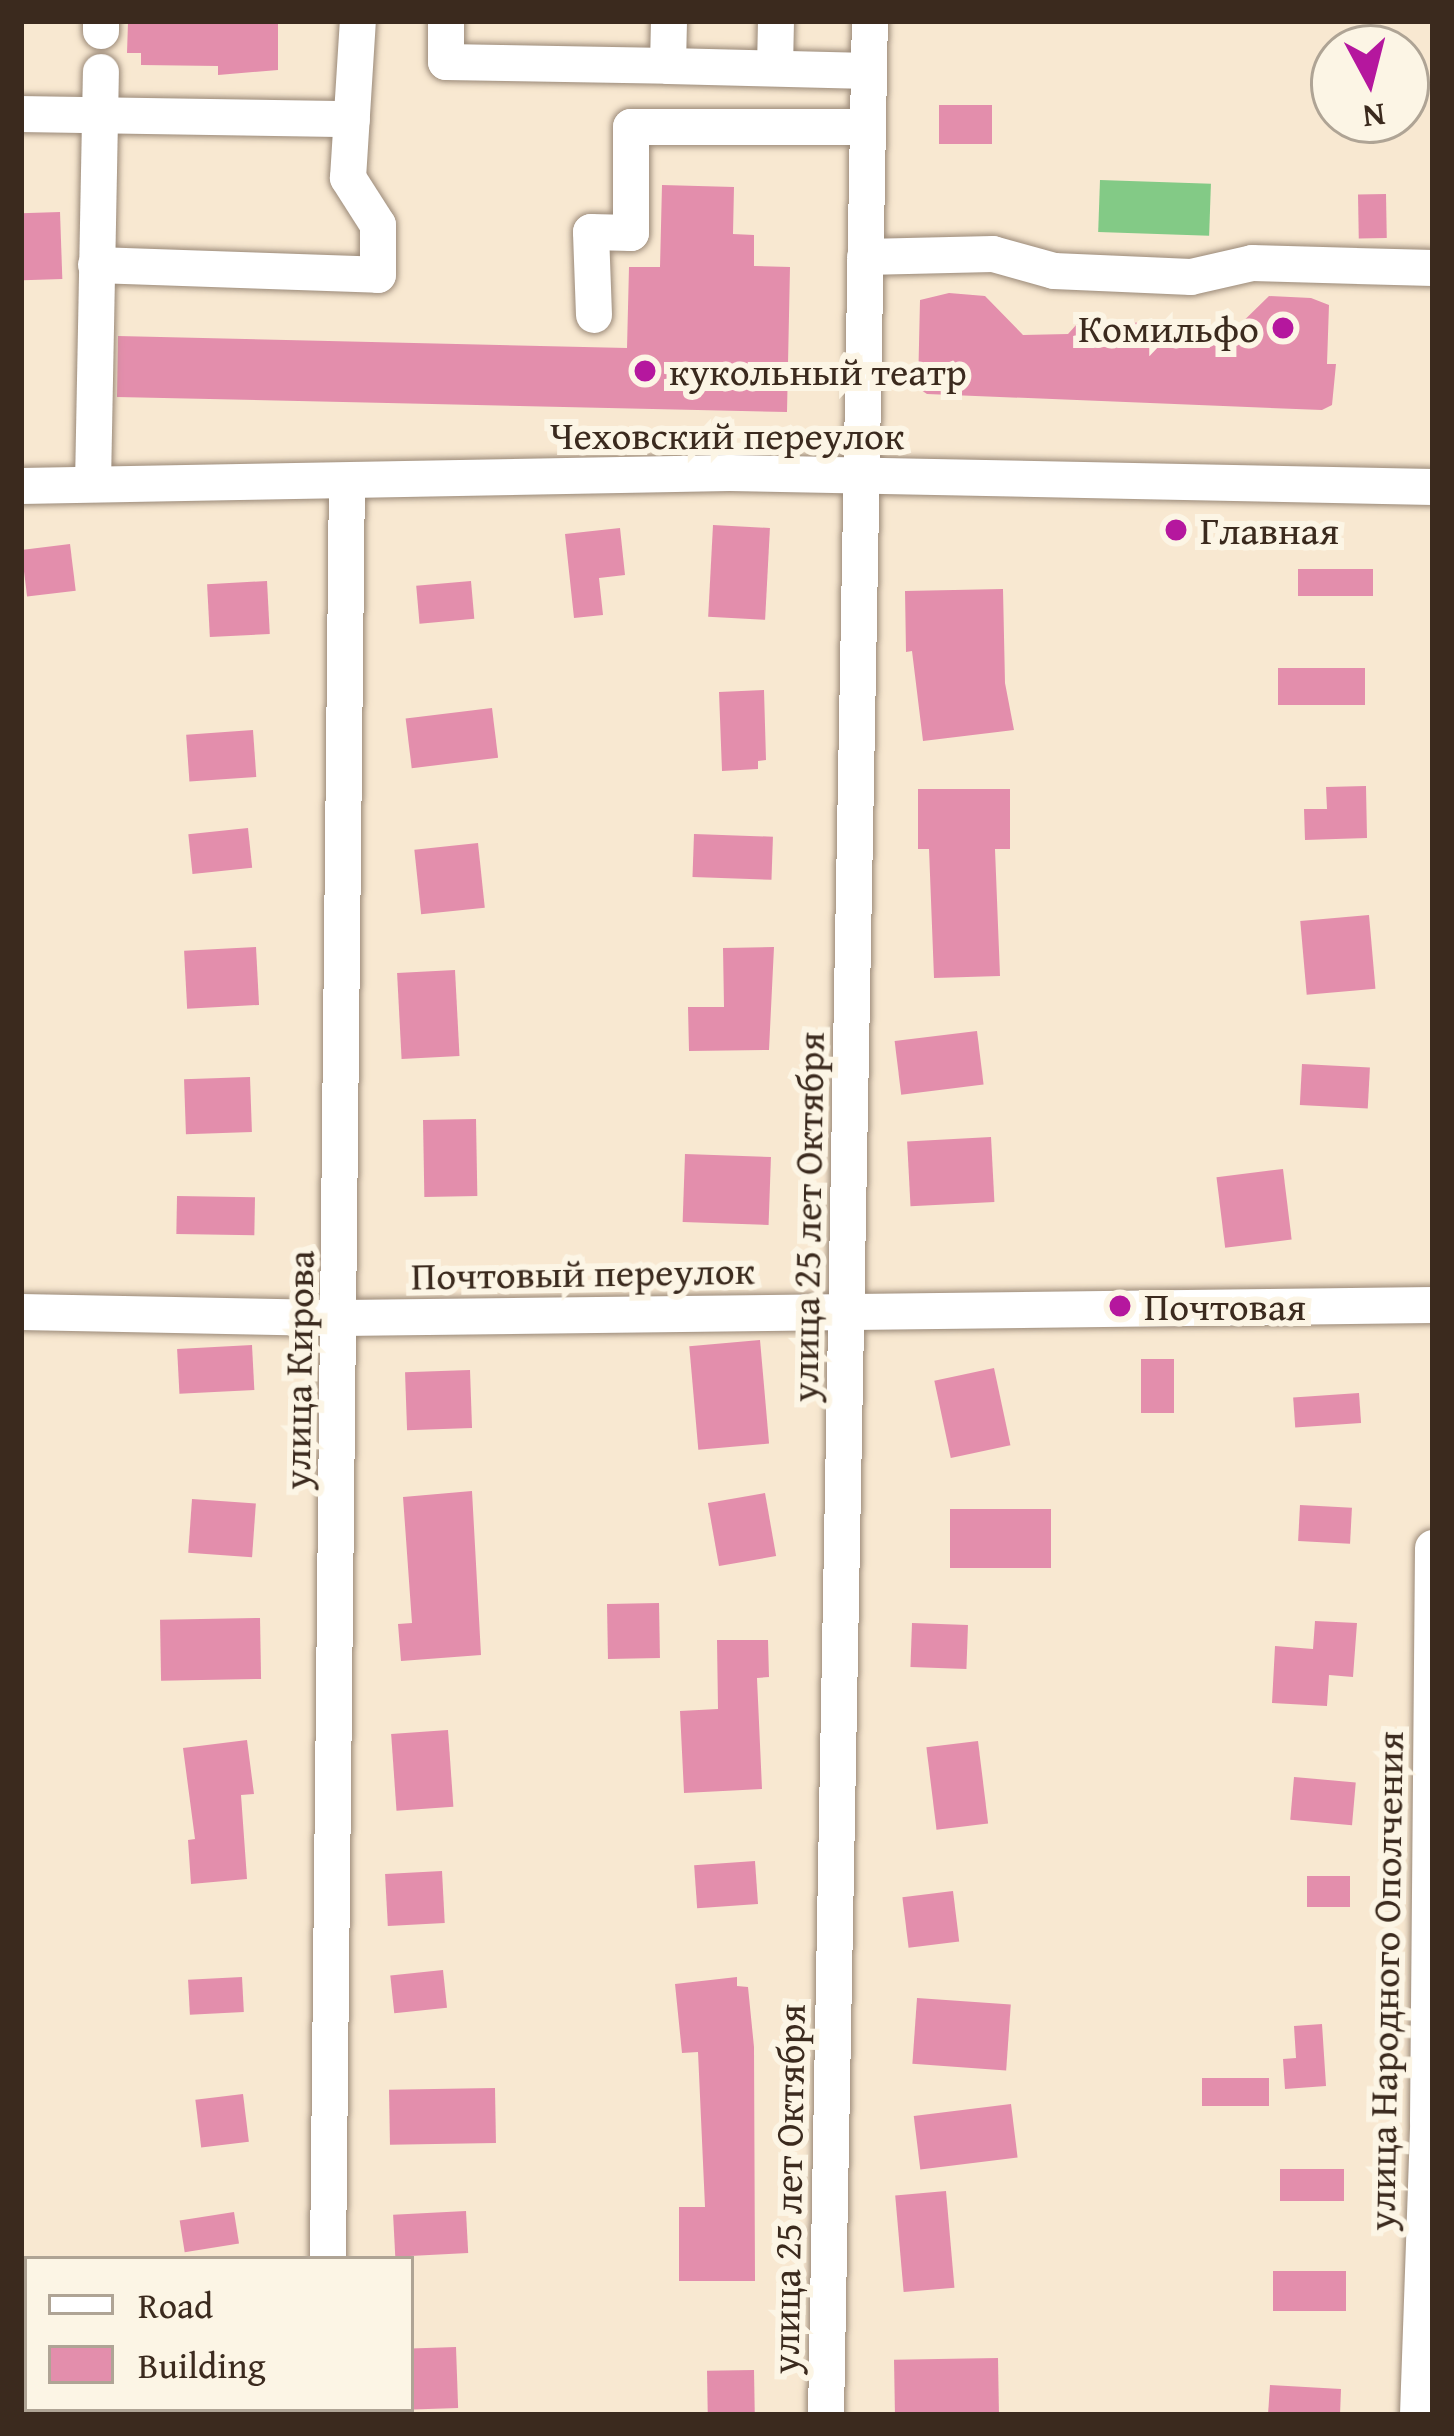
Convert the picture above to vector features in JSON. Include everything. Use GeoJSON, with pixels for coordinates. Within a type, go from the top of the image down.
{"type":"FeatureCollection","features":[{"type":"Feature","properties":{"kind":"street"},"geometry":{"type":"LineString","coordinates":[[96,265],[378,275],[378,224],[348,178],[358,21]]}},
{"type":"Feature","properties":{"kind":"street"},"geometry":{"type":"LineString","coordinates":[[446,21],[446,62],[869,70]]}},
{"type":"Feature","properties":{"kind":"street"},"geometry":{"type":"LineString","coordinates":[[668,66],[669,21]]}},
{"type":"Feature","properties":{"kind":"street"},"geometry":{"type":"LineString","coordinates":[[775,68],[776,21]]}},
{"type":"Feature","properties":{"kind":"street","name":"улица 25 лет Октября"},"geometry":{"type":"LineString","coordinates":[[826,2415],[870,21]]}},
{"type":"Feature","properties":{"kind":"street"},"geometry":{"type":"LineString","coordinates":[[93,484],[100,72]]}},
{"type":"Feature","properties":{"kind":"street"},"geometry":{"type":"LineString","coordinates":[[21,114],[352,119]]}},
{"type":"Feature","properties":{"kind":"street"},"geometry":{"type":"LineString","coordinates":[[594,315],[592,232],[631,233],[631,127],[868,127]]}},
{"type":"Feature","properties":{"kind":"street"},"geometry":{"type":"LineString","coordinates":[[865,257],[993,254],[1054,271],[1191,278],[1252,263],[1433,268]]}},
{"type":"Feature","properties":{"kind":"street","name":"Чеховский переулок"},"geometry":{"type":"LineString","coordinates":[[21,486],[730,473],[1433,488]]}},
{"type":"Feature","properties":{"kind":"street","name":"улица Кирова"},"geometry":{"type":"LineString","coordinates":[[328,2256],[347,482]]}},
{"type":"Feature","properties":{"kind":"street","name":"Почтовый переулок"},"geometry":{"type":"LineString","coordinates":[[21,1312],[341,1318],[1433,1305]]}},
{"type":"Feature","properties":{"kind":"street","name":"улица Народного Ополчения"},"geometry":{"type":"LineString","coordinates":[[1418,2415],[1428,2122],[1433,1548]]}},
{"type":"Feature","properties":{"kind":"green space"},"geometry":{"type":"Polygon","coordinates":[[[1100,180],[1211,184],[1209,236],[1098,232],[1100,180]]]}},
{"type":"Feature","properties":{"kind":"building"},"geometry":{"type":"Polygon","coordinates":[[[278,21],[278,70],[218,75],[218,66],[141,65],[141,53],[127,53],[128,22],[278,21]]]}},
{"type":"Feature","properties":{"kind":"building"},"geometry":{"type":"Polygon","coordinates":[[[939,105],[992,105],[992,144],[939,144],[939,105]]]}},
{"type":"Feature","properties":{"kind":"building"},"geometry":{"type":"Polygon","coordinates":[[[662,185],[734,187],[733,234],[754,235],[754,266],[790,267],[787,412],[117,397],[118,336],[627,348],[629,267],[660,267],[662,185]]]}},
{"type":"Feature","properties":{"kind":"building"},"geometry":{"type":"Polygon","coordinates":[[[1358,194],[1386,194],[1387,238],[1359,238],[1358,194]]]}},
{"type":"Feature","properties":{"kind":"building"},"geometry":{"type":"Polygon","coordinates":[[[60,212],[62,279],[23,280],[21,213],[60,212]]]}},
{"type":"Feature","properties":{"kind":"building"},"geometry":{"type":"Polygon","coordinates":[[[949,293],[985,296],[1023,335],[1068,334],[1077,324],[1164,322],[1171,336],[1226,338],[1269,296],[1311,298],[1329,305],[1327,364],[1336,364],[1332,405],[1322,410],[927,394],[918,388],[920,300],[949,293]]]}},
{"type":"Feature","properties":{"kind":"building"},"geometry":{"type":"Polygon","coordinates":[[[713,525],[770,528],[765,620],[708,617],[713,525]]]}},
{"type":"Feature","properties":{"kind":"building"},"geometry":{"type":"Polygon","coordinates":[[[620,528],[625,575],[599,578],[603,615],[574,618],[565,534],[620,528]]]}},
{"type":"Feature","properties":{"kind":"building"},"geometry":{"type":"Polygon","coordinates":[[[70,544],[76,591],[27,597],[21,550],[70,544]]]}},
{"type":"Feature","properties":{"kind":"building"},"geometry":{"type":"Polygon","coordinates":[[[1298,569],[1373,569],[1373,596],[1298,596],[1298,569]]]}},
{"type":"Feature","properties":{"kind":"building"},"geometry":{"type":"Polygon","coordinates":[[[267,581],[270,634],[210,637],[207,584],[267,581]]]}},
{"type":"Feature","properties":{"kind":"building"},"geometry":{"type":"Polygon","coordinates":[[[471,581],[474,619],[420,624],[416,586],[471,581]]]}},
{"type":"Feature","properties":{"kind":"building"},"geometry":{"type":"Polygon","coordinates":[[[1003,589],[1005,683],[1014,730],[923,741],[912,651],[906,652],[905,591],[1003,589]]]}},
{"type":"Feature","properties":{"kind":"building"},"geometry":{"type":"Polygon","coordinates":[[[1278,668],[1365,668],[1365,705],[1278,705],[1278,668]]]}},
{"type":"Feature","properties":{"kind":"building"},"geometry":{"type":"Polygon","coordinates":[[[764,690],[766,760],[758,761],[758,769],[722,771],[719,692],[764,690]]]}},
{"type":"Feature","properties":{"kind":"building"},"geometry":{"type":"Polygon","coordinates":[[[492,708],[498,758],[412,768],[406,719],[492,708]]]}},
{"type":"Feature","properties":{"kind":"building"},"geometry":{"type":"Polygon","coordinates":[[[253,730],[256,777],[189,782],[186,735],[253,730]]]}},
{"type":"Feature","properties":{"kind":"building"},"geometry":{"type":"Polygon","coordinates":[[[1366,786],[1367,838],[1305,840],[1304,809],[1327,809],[1326,787],[1366,786]]]}},
{"type":"Feature","properties":{"kind":"building"},"geometry":{"type":"Polygon","coordinates":[[[918,789],[1010,789],[1010,849],[995,849],[1000,976],[934,978],[929,849],[918,849],[918,789]]]}},
{"type":"Feature","properties":{"kind":"building"},"geometry":{"type":"Polygon","coordinates":[[[248,828],[252,868],[193,874],[188,834],[248,828]]]}},
{"type":"Feature","properties":{"kind":"building"},"geometry":{"type":"Polygon","coordinates":[[[694,834],[773,837],[771,880],[692,877],[694,834]]]}},
{"type":"Feature","properties":{"kind":"building"},"geometry":{"type":"Polygon","coordinates":[[[478,843],[485,908],[421,914],[414,850],[478,843]]]}},
{"type":"Feature","properties":{"kind":"building"},"geometry":{"type":"Polygon","coordinates":[[[1369,915],[1375,989],[1307,995],[1300,921],[1369,915]]]}},
{"type":"Feature","properties":{"kind":"building"},"geometry":{"type":"Polygon","coordinates":[[[256,947],[259,1005],[187,1009],[184,951],[256,947]]]}},
{"type":"Feature","properties":{"kind":"building"},"geometry":{"type":"Polygon","coordinates":[[[774,947],[769,1050],[689,1051],[688,1007],[724,1007],[723,948],[774,947]]]}},
{"type":"Feature","properties":{"kind":"building"},"geometry":{"type":"Polygon","coordinates":[[[455,970],[460,1056],[402,1059],[397,973],[455,970]]]}},
{"type":"Feature","properties":{"kind":"building"},"geometry":{"type":"Polygon","coordinates":[[[977,1031],[984,1085],[901,1095],[895,1041],[977,1031]]]}},
{"type":"Feature","properties":{"kind":"building"},"geometry":{"type":"Polygon","coordinates":[[[1302,1064],[1370,1068],[1368,1109],[1300,1105],[1302,1064]]]}},
{"type":"Feature","properties":{"kind":"building"},"geometry":{"type":"Polygon","coordinates":[[[250,1077],[252,1132],[186,1134],[184,1079],[250,1077]]]}},
{"type":"Feature","properties":{"kind":"building"},"geometry":{"type":"Polygon","coordinates":[[[476,1119],[477,1196],[424,1197],[423,1120],[476,1119]]]}},
{"type":"Feature","properties":{"kind":"building"},"geometry":{"type":"Polygon","coordinates":[[[991,1137],[994,1202],[911,1206],[907,1141],[991,1137]]]}},
{"type":"Feature","properties":{"kind":"building"},"geometry":{"type":"Polygon","coordinates":[[[685,1154],[771,1157],[769,1225],[683,1222],[685,1154]]]}},
{"type":"Feature","properties":{"kind":"building"},"geometry":{"type":"Polygon","coordinates":[[[1283,1169],[1292,1239],[1225,1248],[1216,1177],[1283,1169]]]}},
{"type":"Feature","properties":{"kind":"building"},"geometry":{"type":"Polygon","coordinates":[[[177,1196],[255,1197],[254,1235],[176,1234],[177,1196]]]}},
{"type":"Feature","properties":{"kind":"building"},"geometry":{"type":"Polygon","coordinates":[[[760,1340],[769,1444],[698,1450],[689,1346],[760,1340]]]}},
{"type":"Feature","properties":{"kind":"building"},"geometry":{"type":"Polygon","coordinates":[[[252,1345],[254,1390],[179,1394],[177,1349],[252,1345]]]}},
{"type":"Feature","properties":{"kind":"building"},"geometry":{"type":"Polygon","coordinates":[[[1141,1359],[1174,1359],[1174,1413],[1141,1413],[1141,1359]]]}},
{"type":"Feature","properties":{"kind":"building"},"geometry":{"type":"Polygon","coordinates":[[[994,1368],[1010,1445],[951,1458],[934,1381],[994,1368]]]}},
{"type":"Feature","properties":{"kind":"building"},"geometry":{"type":"Polygon","coordinates":[[[470,1370],[472,1428],[407,1430],[405,1372],[470,1370]]]}},
{"type":"Feature","properties":{"kind":"building"},"geometry":{"type":"Polygon","coordinates":[[[1359,1393],[1361,1423],[1295,1428],[1293,1398],[1359,1393]]]}},
{"type":"Feature","properties":{"kind":"building"},"geometry":{"type":"Polygon","coordinates":[[[472,1491],[481,1655],[401,1661],[398,1624],[412,1623],[403,1497],[472,1491]]]}},
{"type":"Feature","properties":{"kind":"building"},"geometry":{"type":"Polygon","coordinates":[[[765,1493],[776,1556],[719,1566],[708,1503],[765,1493]]]}},
{"type":"Feature","properties":{"kind":"building"},"geometry":{"type":"Polygon","coordinates":[[[192,1499],[256,1503],[252,1557],[188,1553],[192,1499]]]}},
{"type":"Feature","properties":{"kind":"building"},"geometry":{"type":"Polygon","coordinates":[[[1300,1505],[1352,1508],[1350,1544],[1298,1541],[1300,1505]]]}},
{"type":"Feature","properties":{"kind":"building"},"geometry":{"type":"Polygon","coordinates":[[[950,1509],[1051,1509],[1051,1568],[950,1568],[950,1509]]]}},
{"type":"Feature","properties":{"kind":"building"},"geometry":{"type":"Polygon","coordinates":[[[659,1603],[660,1658],[608,1659],[607,1604],[659,1603]]]}},
{"type":"Feature","properties":{"kind":"building"},"geometry":{"type":"Polygon","coordinates":[[[260,1618],[261,1679],[161,1681],[160,1620],[260,1618]]]}},
{"type":"Feature","properties":{"kind":"building"},"geometry":{"type":"Polygon","coordinates":[[[1315,1621],[1357,1623],[1353,1677],[1329,1675],[1327,1706],[1272,1703],[1275,1646],[1313,1649],[1315,1621]]]}},
{"type":"Feature","properties":{"kind":"building"},"geometry":{"type":"Polygon","coordinates":[[[912,1623],[968,1625],[966,1669],[910,1667],[912,1623]]]}},
{"type":"Feature","properties":{"kind":"building"},"geometry":{"type":"Polygon","coordinates":[[[717,1640],[768,1640],[769,1677],[757,1678],[762,1789],[684,1793],[680,1711],[718,1709],[717,1640]]]}},
{"type":"Feature","properties":{"kind":"building"},"geometry":{"type":"Polygon","coordinates":[[[448,1730],[453,1807],[397,1811],[391,1734],[448,1730]]]}},
{"type":"Feature","properties":{"kind":"building"},"geometry":{"type":"Polygon","coordinates":[[[247,1740],[254,1794],[241,1795],[247,1879],[191,1884],[188,1840],[195,1839],[183,1748],[247,1740]]]}},
{"type":"Feature","properties":{"kind":"building"},"geometry":{"type":"Polygon","coordinates":[[[978,1741],[988,1823],[937,1830],[926,1747],[978,1741]]]}},
{"type":"Feature","properties":{"kind":"building"},"geometry":{"type":"Polygon","coordinates":[[[1294,1777],[1356,1782],[1352,1825],[1290,1820],[1294,1777]]]}},
{"type":"Feature","properties":{"kind":"building"},"geometry":{"type":"Polygon","coordinates":[[[755,1861],[758,1904],[697,1908],[694,1865],[755,1861]]]}},
{"type":"Feature","properties":{"kind":"building"},"geometry":{"type":"Polygon","coordinates":[[[442,1871],[445,1923],[388,1926],[385,1874],[442,1871]]]}},
{"type":"Feature","properties":{"kind":"building"},"geometry":{"type":"Polygon","coordinates":[[[1307,1876],[1350,1876],[1350,1907],[1307,1907],[1307,1876]]]}},
{"type":"Feature","properties":{"kind":"building"},"geometry":{"type":"Polygon","coordinates":[[[953,1891],[959,1942],[909,1948],[902,1897],[953,1891]]]}},
{"type":"Feature","properties":{"kind":"building"},"geometry":{"type":"Polygon","coordinates":[[[443,1970],[447,2008],[394,2013],[390,1976],[443,1970]]]}},
{"type":"Feature","properties":{"kind":"building"},"geometry":{"type":"Polygon","coordinates":[[[242,1977],[244,2012],[190,2015],[188,1980],[242,1977]]]}},
{"type":"Feature","properties":{"kind":"building"},"geometry":{"type":"Polygon","coordinates":[[[737,1977],[737,1986],[748,1987],[754,2047],[755,2281],[679,2281],[679,2207],[705,2207],[698,2052],[682,2053],[675,1984],[737,1977]]]}},
{"type":"Feature","properties":{"kind":"building"},"geometry":{"type":"Polygon","coordinates":[[[917,1998],[1011,2005],[1006,2070],[912,2064],[917,1998]]]}},
{"type":"Feature","properties":{"kind":"building"},"geometry":{"type":"Polygon","coordinates":[[[1322,2024],[1326,2086],[1285,2089],[1283,2059],[1296,2058],[1294,2026],[1322,2024]]]}},
{"type":"Feature","properties":{"kind":"building"},"geometry":{"type":"Polygon","coordinates":[[[1202,2078],[1269,2078],[1269,2106],[1202,2106],[1202,2078]]]}},
{"type":"Feature","properties":{"kind":"building"},"geometry":{"type":"Polygon","coordinates":[[[495,2088],[496,2143],[390,2145],[389,2090],[495,2088]]]}},
{"type":"Feature","properties":{"kind":"building"},"geometry":{"type":"Polygon","coordinates":[[[243,2094],[249,2142],[201,2147],[195,2100],[243,2094]]]}},
{"type":"Feature","properties":{"kind":"building"},"geometry":{"type":"Polygon","coordinates":[[[1011,2104],[1018,2158],[920,2170],[914,2116],[1011,2104]]]}},
{"type":"Feature","properties":{"kind":"building"},"geometry":{"type":"Polygon","coordinates":[[[1280,2169],[1344,2169],[1344,2201],[1280,2201],[1280,2169]]]}},
{"type":"Feature","properties":{"kind":"building"},"geometry":{"type":"Polygon","coordinates":[[[946,2191],[954,2288],[904,2292],[895,2195],[946,2191]]]}},
{"type":"Feature","properties":{"kind":"building"},"geometry":{"type":"Polygon","coordinates":[[[466,2211],[468,2253],[395,2256],[393,2215],[466,2211]]]}},
{"type":"Feature","properties":{"kind":"building"},"geometry":{"type":"Polygon","coordinates":[[[234,2212],[239,2244],[185,2252],[180,2221],[234,2212]]]}},
{"type":"Feature","properties":{"kind":"building"},"geometry":{"type":"Polygon","coordinates":[[[1273,2271],[1346,2271],[1346,2311],[1273,2311],[1273,2271]]]}},
{"type":"Feature","properties":{"kind":"building"},"geometry":{"type":"Polygon","coordinates":[[[456,2347],[458,2408],[414,2410],[414,2348],[456,2347]]]}},
{"type":"Feature","properties":{"kind":"building"},"geometry":{"type":"Polygon","coordinates":[[[998,2358],[999,2415],[895,2415],[894,2360],[998,2358]]]}},
{"type":"Feature","properties":{"kind":"building"},"geometry":{"type":"Polygon","coordinates":[[[754,2370],[755,2415],[708,2415],[707,2371],[754,2370]]]}},
{"type":"Feature","properties":{"kind":"building"},"geometry":{"type":"Polygon","coordinates":[[[1270,2385],[1341,2389],[1340,2415],[1268,2415],[1270,2385]]]}},
{"type":"Feature","properties":{"kind":"place","name":"Комильфо"},"geometry":{"type":"Point","coordinates":[1283,328]}},
{"type":"Feature","properties":{"kind":"place","name":"кукольный театр"},"geometry":{"type":"Point","coordinates":[645,371]}},
{"type":"Feature","properties":{"kind":"place","name":"Главная"},"geometry":{"type":"Point","coordinates":[1176,530]}},
{"type":"Feature","properties":{"kind":"place","name":"Почтовая"},"geometry":{"type":"Point","coordinates":[1120,1306]}}]}
